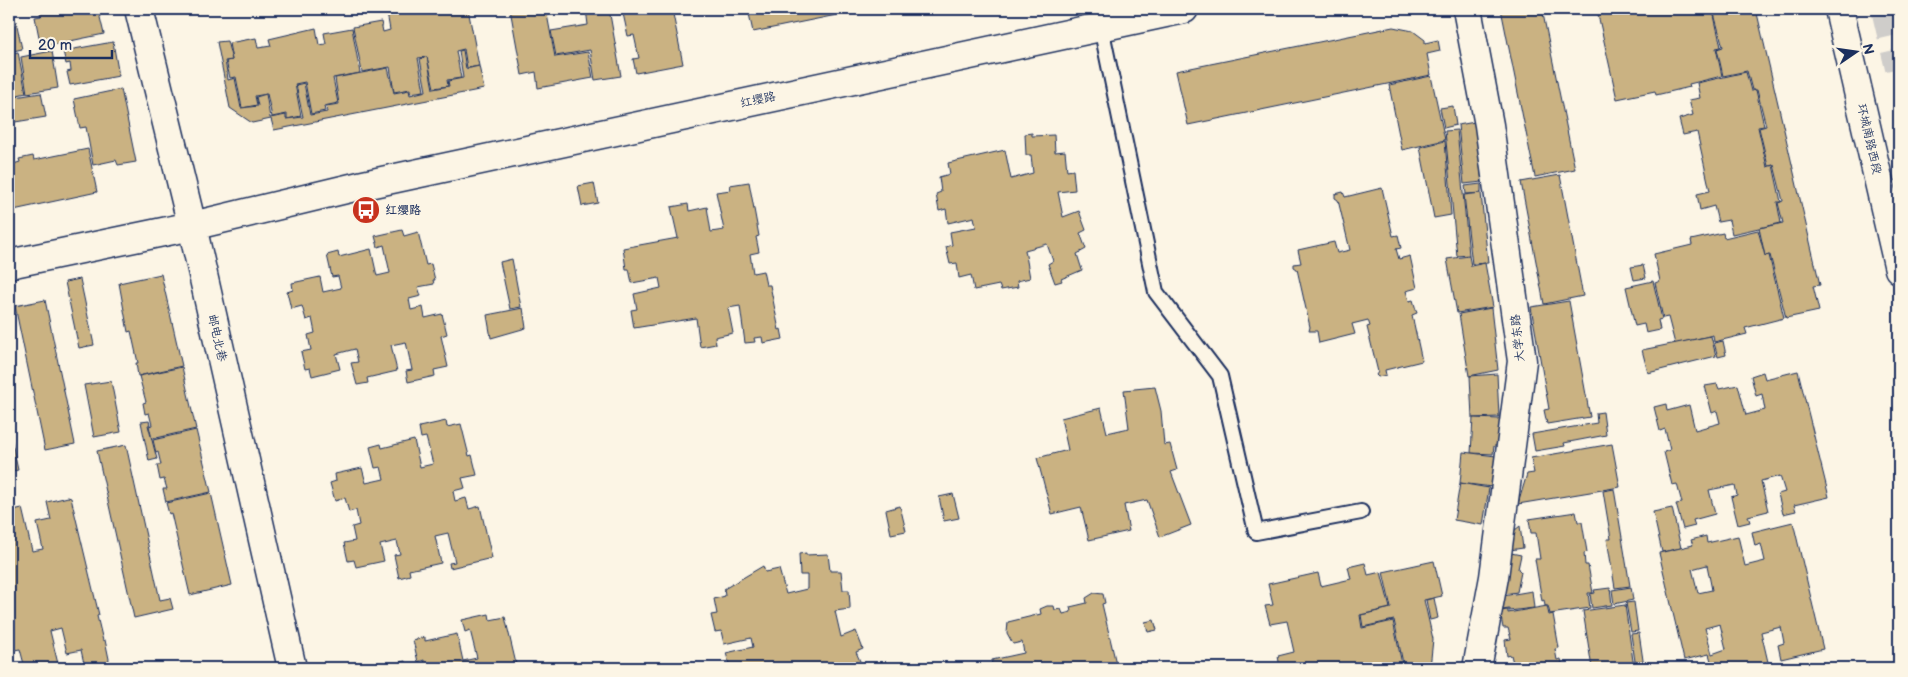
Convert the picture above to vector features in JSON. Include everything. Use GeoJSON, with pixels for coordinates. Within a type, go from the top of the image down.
{"type":"FeatureCollection","features":[{"type":"Feature","properties":{"kind":"street","name":"邮电北巷"},"geometry":{"type":"LineString","coordinates":[[139,9],[192,226],[292,668]]}},
{"type":"Feature","properties":{"kind":"street","name":"红缨路"},"geometry":{"type":"LineString","coordinates":[[9,264],[192,226],[359,186],[1184,9]]}},
{"type":"Feature","properties":{"kind":"street","name":"大学东路"},"geometry":{"type":"LineString","coordinates":[[1467,9],[1489,125],[1522,361],[1494,577],[1477,668]]}},
{"type":"Feature","properties":{"kind":"street","name":"环城南路西段"},"geometry":{"type":"LineString","coordinates":[[1839,9],[1899,269]]}},
{"type":"Feature","properties":{"kind":"lane"},"geometry":{"type":"LineString","coordinates":[[1101,27],[1156,292],[1220,376],[1256,532],[1361,512]]}},
{"type":"Feature","properties":{"kind":"building"},"geometry":{"type":"Polygon","coordinates":[[[39,9],[98,9],[104,34],[41,47],[35,17],[41,16],[39,9]]]}},
{"type":"Feature","properties":{"kind":"building"},"geometry":{"type":"Polygon","coordinates":[[[410,9],[434,9],[435,12],[447,9],[468,9],[479,66],[467,68],[464,49],[456,51],[461,78],[447,80],[448,86],[434,88],[427,57],[418,58],[424,91],[410,93],[410,89],[394,92],[390,67],[362,72],[353,27],[381,22],[383,32],[390,30],[387,13],[410,9]]]}},
{"type":"Feature","properties":{"kind":"building"},"geometry":{"type":"Polygon","coordinates":[[[510,9],[546,9],[555,57],[588,52],[593,78],[538,88],[536,72],[522,75],[510,9]]]}},
{"type":"Feature","properties":{"kind":"building"},"geometry":{"type":"Polygon","coordinates":[[[586,9],[609,9],[621,76],[595,80],[590,50],[556,56],[551,31],[588,25],[586,9]]]}},
{"type":"Feature","properties":{"kind":"building"},"geometry":{"type":"Polygon","coordinates":[[[622,9],[672,9],[683,64],[636,73],[633,59],[639,58],[634,35],[628,36],[622,9]]]}},
{"type":"Feature","properties":{"kind":"building"},"geometry":{"type":"Polygon","coordinates":[[[748,9],[866,9],[753,32],[748,9]]]}},
{"type":"Feature","properties":{"kind":"building"},"geometry":{"type":"Polygon","coordinates":[[[1501,9],[1542,9],[1575,169],[1535,177],[1501,9]]]}},
{"type":"Feature","properties":{"kind":"building"},"geometry":{"type":"Polygon","coordinates":[[[1707,9],[1707,12],[1713,11],[1721,47],[1716,48],[1722,76],[1689,84],[1690,87],[1656,95],[1655,91],[1617,99],[1597,10],[1707,9]]]}},
{"type":"Feature","properties":{"kind":"building"},"geometry":{"type":"Polygon","coordinates":[[[1708,9],[1756,9],[1820,285],[1813,286],[1819,311],[1786,318],[1770,255],[1765,256],[1759,228],[1783,223],[1778,203],[1783,201],[1774,165],[1768,166],[1759,128],[1766,126],[1757,90],[1752,90],[1747,71],[1723,76],[1717,49],[1723,47],[1713,10],[1708,11],[1708,9]]]}},
{"type":"Feature","properties":{"kind":"building"},"geometry":{"type":"Polygon","coordinates":[[[16,21],[22,49],[9,52],[9,23],[16,21]]]}},
{"type":"Feature","properties":{"kind":"building"},"geometry":{"type":"Polygon","coordinates":[[[1393,27],[1413,31],[1425,40],[1425,43],[1438,40],[1440,51],[1427,54],[1431,75],[1188,125],[1176,71],[1393,27]]]}},
{"type":"Feature","properties":{"kind":"building"},"geometry":{"type":"Polygon","coordinates":[[[316,28],[319,45],[326,44],[324,33],[352,28],[360,73],[333,78],[338,103],[324,106],[325,111],[311,114],[305,82],[295,84],[301,116],[287,119],[287,114],[272,117],[267,94],[255,96],[257,105],[242,108],[236,77],[230,78],[226,61],[232,60],[229,43],[256,38],[258,48],[271,46],[269,39],[316,28]]]}},
{"type":"Feature","properties":{"kind":"building"},"geometry":{"type":"Polygon","coordinates":[[[227,41],[232,60],[225,61],[228,80],[235,78],[241,108],[258,106],[256,97],[266,94],[270,118],[286,115],[286,119],[303,117],[296,85],[304,83],[310,115],[327,112],[326,106],[339,104],[335,78],[388,68],[394,93],[409,90],[410,95],[426,91],[420,59],[427,57],[433,89],[449,86],[448,81],[463,78],[459,51],[463,50],[466,69],[479,66],[484,89],[274,130],[271,119],[252,123],[230,108],[217,42],[227,41]]]}},
{"type":"Feature","properties":{"kind":"building"},"geometry":{"type":"Polygon","coordinates":[[[113,42],[119,76],[70,85],[67,72],[71,71],[70,63],[66,64],[63,51],[113,42]]]}},
{"type":"Feature","properties":{"kind":"building"},"geometry":{"type":"Polygon","coordinates":[[[52,51],[58,88],[27,93],[21,57],[52,51]]]}},
{"type":"Feature","properties":{"kind":"building"},"geometry":{"type":"Polygon","coordinates":[[[18,52],[26,93],[9,97],[9,54],[18,52]]]}},
{"type":"Feature","properties":{"kind":"building"},"geometry":{"type":"Polygon","coordinates":[[[1746,72],[1751,91],[1756,90],[1764,126],[1758,127],[1767,167],[1773,165],[1781,202],[1777,202],[1781,223],[1732,234],[1729,220],[1718,222],[1714,206],[1700,210],[1697,194],[1710,191],[1697,132],[1683,135],[1679,119],[1693,115],[1689,100],[1700,98],[1697,83],[1746,72]]]}},
{"type":"Feature","properties":{"kind":"building"},"geometry":{"type":"Polygon","coordinates":[[[1431,76],[1445,140],[1402,150],[1389,85],[1431,76]]]}},
{"type":"Feature","properties":{"kind":"building"},"geometry":{"type":"Polygon","coordinates":[[[121,89],[136,162],[118,165],[116,160],[93,165],[86,127],[80,128],[74,99],[121,89]]]}},
{"type":"Feature","properties":{"kind":"building"},"geometry":{"type":"Polygon","coordinates":[[[41,93],[46,117],[9,123],[9,98],[41,93]]]}},
{"type":"Feature","properties":{"kind":"building"},"geometry":{"type":"Polygon","coordinates":[[[1453,106],[1456,125],[1444,128],[1440,108],[1453,106]]]}},
{"type":"Feature","properties":{"kind":"building"},"geometry":{"type":"Polygon","coordinates":[[[1475,122],[1482,182],[1464,184],[1458,125],[1475,122]]]}},
{"type":"Feature","properties":{"kind":"building"},"geometry":{"type":"Polygon","coordinates":[[[1457,130],[1469,255],[1457,256],[1445,131],[1457,130]]]}},
{"type":"Feature","properties":{"kind":"building"},"geometry":{"type":"Polygon","coordinates":[[[1032,133],[1032,136],[1054,135],[1055,152],[1065,151],[1067,171],[1073,170],[1075,190],[1058,192],[1063,217],[1079,211],[1086,230],[1080,233],[1086,249],[1077,254],[1082,270],[1055,283],[1048,264],[1053,261],[1047,244],[1025,250],[1030,278],[1017,281],[1018,287],[1001,290],[999,285],[974,290],[971,275],[959,278],[957,263],[950,264],[946,247],[952,245],[950,232],[976,227],[974,217],[948,223],[946,209],[939,211],[936,194],[941,192],[939,177],[950,174],[948,163],[1005,150],[1011,179],[1033,173],[1031,155],[1026,155],[1025,134],[1032,133]]]}},
{"type":"Feature","properties":{"kind":"building"},"geometry":{"type":"Polygon","coordinates":[[[1445,141],[1451,215],[1434,218],[1420,147],[1445,141]]]}},
{"type":"Feature","properties":{"kind":"building"},"geometry":{"type":"Polygon","coordinates":[[[88,149],[97,192],[9,211],[9,160],[10,165],[20,162],[19,159],[33,156],[34,160],[88,149]]]}},
{"type":"Feature","properties":{"kind":"building"},"geometry":{"type":"Polygon","coordinates":[[[1560,175],[1583,296],[1544,304],[1521,182],[1560,175]]]}},
{"type":"Feature","properties":{"kind":"building"},"geometry":{"type":"Polygon","coordinates":[[[749,182],[759,236],[756,237],[759,252],[750,254],[753,273],[763,271],[766,285],[770,285],[779,330],[781,329],[783,339],[763,343],[762,337],[754,338],[755,342],[745,343],[740,306],[728,308],[733,333],[715,337],[716,344],[700,347],[696,318],[634,328],[631,310],[637,309],[634,294],[661,288],[659,278],[632,283],[629,269],[626,269],[623,248],[678,238],[671,207],[688,204],[689,211],[707,207],[711,232],[724,230],[716,192],[731,190],[730,185],[749,182]]]}},
{"type":"Feature","properties":{"kind":"building"},"geometry":{"type":"Polygon","coordinates":[[[594,183],[598,203],[582,206],[578,186],[594,183]]]}},
{"type":"Feature","properties":{"kind":"building"},"geometry":{"type":"Polygon","coordinates":[[[1481,184],[1481,193],[1466,194],[1465,186],[1481,184]]]}},
{"type":"Feature","properties":{"kind":"building"},"geometry":{"type":"Polygon","coordinates":[[[1382,188],[1393,236],[1398,235],[1401,248],[1396,249],[1399,259],[1410,256],[1417,288],[1406,291],[1409,301],[1413,300],[1417,313],[1412,315],[1422,361],[1385,370],[1386,375],[1378,377],[1376,375],[1378,372],[1367,327],[1370,326],[1368,320],[1352,324],[1355,334],[1319,343],[1317,331],[1309,331],[1310,327],[1297,269],[1294,267],[1294,264],[1301,263],[1298,250],[1334,242],[1337,253],[1350,250],[1335,194],[1343,192],[1345,197],[1382,188]]]}},
{"type":"Feature","properties":{"kind":"building"},"geometry":{"type":"Polygon","coordinates":[[[1481,193],[1488,263],[1472,264],[1464,195],[1481,193]]]}},
{"type":"Feature","properties":{"kind":"building"},"geometry":{"type":"Polygon","coordinates":[[[402,230],[404,236],[418,232],[426,265],[431,264],[435,280],[433,280],[434,284],[418,287],[421,296],[409,299],[411,310],[423,307],[425,318],[442,314],[447,334],[441,336],[448,367],[434,370],[435,376],[408,382],[406,371],[412,370],[406,342],[391,345],[397,371],[367,378],[368,383],[357,385],[351,363],[358,362],[355,349],[336,354],[340,369],[312,376],[310,368],[305,369],[301,352],[311,350],[308,335],[315,333],[312,318],[306,320],[302,306],[291,309],[287,292],[293,290],[292,283],[320,277],[323,292],[341,288],[338,276],[332,277],[327,255],[338,252],[339,257],[371,249],[377,276],[390,273],[384,245],[378,247],[375,236],[402,230]]]}},
{"type":"Feature","properties":{"kind":"building"},"geometry":{"type":"Polygon","coordinates":[[[1758,230],[1765,256],[1769,255],[1784,318],[1745,328],[1747,334],[1714,342],[1713,335],[1675,344],[1668,317],[1663,318],[1655,283],[1660,281],[1654,254],[1692,245],[1691,240],[1723,233],[1724,238],[1758,230]]]}},
{"type":"Feature","properties":{"kind":"building"},"geometry":{"type":"Polygon","coordinates":[[[1469,256],[1471,266],[1485,263],[1493,307],[1457,313],[1447,259],[1469,256]]]}},
{"type":"Feature","properties":{"kind":"building"},"geometry":{"type":"Polygon","coordinates":[[[512,259],[521,307],[510,309],[500,262],[512,259]]]}},
{"type":"Feature","properties":{"kind":"building"},"geometry":{"type":"Polygon","coordinates":[[[1643,265],[1646,278],[1634,280],[1631,267],[1643,265]]]}},
{"type":"Feature","properties":{"kind":"building"},"geometry":{"type":"Polygon","coordinates":[[[161,274],[182,366],[138,376],[136,363],[138,363],[131,331],[128,332],[119,283],[161,274]]]}},
{"type":"Feature","properties":{"kind":"building"},"geometry":{"type":"Polygon","coordinates":[[[80,279],[94,345],[79,348],[65,282],[80,279]]]}},
{"type":"Feature","properties":{"kind":"building"},"geometry":{"type":"Polygon","coordinates":[[[1653,281],[1662,319],[1658,320],[1660,330],[1646,333],[1644,324],[1635,326],[1626,287],[1653,281]]]}},
{"type":"Feature","properties":{"kind":"building"},"geometry":{"type":"Polygon","coordinates":[[[45,300],[75,444],[45,450],[15,306],[45,300]]]}},
{"type":"Feature","properties":{"kind":"building"},"geometry":{"type":"Polygon","coordinates":[[[1569,301],[1590,417],[1547,424],[1544,410],[1549,409],[1531,307],[1569,301]]]}},
{"type":"Feature","properties":{"kind":"building"},"geometry":{"type":"Polygon","coordinates":[[[523,308],[526,328],[491,338],[487,315],[523,308]]]}},
{"type":"Feature","properties":{"kind":"building"},"geometry":{"type":"Polygon","coordinates":[[[1491,308],[1498,370],[1469,376],[1459,314],[1491,308]]]}},
{"type":"Feature","properties":{"kind":"building"},"geometry":{"type":"Polygon","coordinates":[[[1711,336],[1716,356],[1648,373],[1642,350],[1711,336]]]}},
{"type":"Feature","properties":{"kind":"building"},"geometry":{"type":"Polygon","coordinates":[[[1723,341],[1726,355],[1718,357],[1714,343],[1723,341]]]}},
{"type":"Feature","properties":{"kind":"building"},"geometry":{"type":"Polygon","coordinates":[[[182,367],[196,429],[152,439],[149,426],[152,425],[149,413],[145,414],[143,403],[146,402],[139,376],[182,367]]]}},
{"type":"Feature","properties":{"kind":"building"},"geometry":{"type":"Polygon","coordinates":[[[1798,371],[1829,497],[1794,505],[1796,511],[1783,514],[1778,494],[1785,492],[1780,476],[1761,481],[1768,511],[1748,516],[1750,522],[1738,525],[1731,497],[1737,495],[1735,485],[1709,490],[1715,514],[1693,520],[1695,526],[1683,529],[1676,504],[1682,503],[1677,484],[1672,485],[1664,452],[1670,450],[1665,429],[1660,431],[1654,407],[1666,404],[1667,411],[1689,405],[1695,430],[1720,423],[1717,411],[1712,413],[1705,386],[1717,384],[1719,389],[1738,385],[1746,415],[1765,410],[1762,394],[1756,396],[1751,376],[1763,372],[1765,379],[1798,371]]]}},
{"type":"Feature","properties":{"kind":"building"},"geometry":{"type":"Polygon","coordinates":[[[1497,374],[1499,417],[1472,418],[1470,376],[1497,374]]]}},
{"type":"Feature","properties":{"kind":"building"},"geometry":{"type":"Polygon","coordinates":[[[111,381],[121,432],[94,437],[84,385],[111,381]]]}},
{"type":"Feature","properties":{"kind":"building"},"geometry":{"type":"Polygon","coordinates":[[[1155,387],[1161,411],[1164,445],[1170,444],[1177,470],[1171,472],[1191,525],[1160,537],[1147,500],[1124,505],[1129,531],[1089,540],[1081,507],[1052,514],[1037,458],[1068,450],[1061,418],[1101,408],[1107,433],[1129,428],[1124,390],[1155,387]]]}},
{"type":"Feature","properties":{"kind":"building"},"geometry":{"type":"Polygon","coordinates":[[[1603,412],[1606,435],[1564,443],[1565,446],[1535,451],[1532,434],[1597,423],[1596,413],[1603,412]]]}},
{"type":"Feature","properties":{"kind":"building"},"geometry":{"type":"Polygon","coordinates":[[[1473,418],[1500,419],[1499,446],[1494,446],[1493,454],[1471,453],[1473,418]]]}},
{"type":"Feature","properties":{"kind":"building"},"geometry":{"type":"Polygon","coordinates":[[[149,421],[150,425],[148,425],[157,459],[149,461],[141,422],[149,421]]]}},
{"type":"Feature","properties":{"kind":"building"},"geometry":{"type":"Polygon","coordinates":[[[446,421],[447,427],[461,424],[469,456],[472,455],[477,475],[462,478],[465,488],[453,491],[455,501],[466,498],[469,509],[480,506],[492,558],[450,568],[449,563],[455,562],[448,533],[435,536],[441,563],[409,570],[410,575],[399,578],[394,555],[400,554],[397,541],[380,545],[384,561],[356,567],[354,560],[348,561],[344,543],[355,541],[352,527],[359,525],[356,510],[349,512],[345,498],[335,501],[330,483],[336,481],[335,474],[362,468],[366,483],[384,479],[381,467],[375,468],[370,447],[381,444],[382,448],[414,440],[420,467],[433,464],[426,437],[421,438],[419,427],[446,421]]]}},
{"type":"Feature","properties":{"kind":"building"},"geometry":{"type":"Polygon","coordinates":[[[9,429],[18,470],[9,472],[9,429]]]}},
{"type":"Feature","properties":{"kind":"building"},"geometry":{"type":"Polygon","coordinates":[[[196,430],[211,492],[166,502],[163,489],[167,489],[164,479],[160,480],[157,465],[161,465],[153,440],[196,430]]]}},
{"type":"Feature","properties":{"kind":"building"},"geometry":{"type":"Polygon","coordinates":[[[1612,444],[1620,487],[1518,504],[1527,474],[1534,473],[1531,458],[1612,444]]]}},
{"type":"Feature","properties":{"kind":"building"},"geometry":{"type":"Polygon","coordinates":[[[126,445],[160,600],[170,598],[173,609],[134,618],[97,451],[126,445]]]}},
{"type":"Feature","properties":{"kind":"building"},"geometry":{"type":"Polygon","coordinates":[[[1463,452],[1496,456],[1492,487],[1460,483],[1463,452]]]}},
{"type":"Feature","properties":{"kind":"building"},"geometry":{"type":"Polygon","coordinates":[[[1460,483],[1489,488],[1483,525],[1454,520],[1460,483]]]}},
{"type":"Feature","properties":{"kind":"building"},"geometry":{"type":"Polygon","coordinates":[[[1614,489],[1630,586],[1615,588],[1607,539],[1611,539],[1603,491],[1614,489]]]}},
{"type":"Feature","properties":{"kind":"building"},"geometry":{"type":"Polygon","coordinates":[[[211,493],[232,585],[190,595],[171,513],[169,514],[166,503],[211,493]]]}},
{"type":"Feature","properties":{"kind":"building"},"geometry":{"type":"Polygon","coordinates":[[[953,494],[959,518],[944,521],[939,497],[953,494]]]}},
{"type":"Feature","properties":{"kind":"building"},"geometry":{"type":"Polygon","coordinates":[[[71,498],[99,615],[97,616],[103,641],[105,640],[109,659],[108,663],[85,668],[81,650],[67,653],[61,628],[50,631],[59,668],[25,668],[20,649],[9,651],[9,511],[22,508],[32,551],[43,549],[37,523],[51,520],[47,502],[71,498]]]}},
{"type":"Feature","properties":{"kind":"building"},"geometry":{"type":"Polygon","coordinates":[[[900,506],[906,531],[891,534],[886,510],[900,506]]]}},
{"type":"Feature","properties":{"kind":"building"},"geometry":{"type":"Polygon","coordinates":[[[1672,508],[1681,548],[1662,552],[1653,512],[1672,508]]]}},
{"type":"Feature","properties":{"kind":"building"},"geometry":{"type":"Polygon","coordinates":[[[1576,512],[1578,522],[1582,522],[1587,552],[1584,553],[1585,565],[1588,565],[1593,593],[1588,593],[1590,608],[1550,614],[1548,606],[1545,606],[1544,600],[1542,601],[1535,559],[1540,559],[1536,533],[1531,533],[1529,519],[1576,512]]]}},
{"type":"Feature","properties":{"kind":"building"},"geometry":{"type":"Polygon","coordinates":[[[1793,522],[1823,649],[1781,659],[1778,645],[1784,643],[1781,627],[1761,632],[1768,662],[1741,668],[1713,668],[1709,654],[1684,660],[1659,553],[1693,545],[1691,540],[1706,536],[1707,543],[1738,536],[1745,566],[1765,561],[1761,544],[1755,546],[1752,532],[1793,522]],[[1707,565],[1692,569],[1698,593],[1712,590],[1707,565]],[[1720,624],[1705,628],[1712,654],[1726,649],[1720,624]]]}},
{"type":"Feature","properties":{"kind":"building"},"geometry":{"type":"Polygon","coordinates":[[[1520,526],[1523,548],[1510,550],[1509,535],[1520,526]]]}},
{"type":"Feature","properties":{"kind":"building"},"geometry":{"type":"Polygon","coordinates":[[[1506,552],[1521,555],[1518,569],[1521,572],[1517,592],[1498,595],[1506,552]]]}},
{"type":"Feature","properties":{"kind":"building"},"geometry":{"type":"Polygon","coordinates":[[[806,553],[806,555],[828,554],[830,571],[841,571],[843,590],[849,590],[850,609],[835,611],[841,637],[856,631],[863,649],[856,652],[863,668],[825,668],[824,665],[813,668],[725,668],[730,667],[726,653],[753,647],[751,638],[724,644],[721,631],[715,632],[711,615],[717,614],[714,599],[725,596],[724,589],[763,566],[765,572],[779,569],[786,594],[807,589],[807,575],[800,575],[799,554],[806,553]]]}},
{"type":"Feature","properties":{"kind":"building"},"geometry":{"type":"Polygon","coordinates":[[[1434,561],[1442,596],[1424,600],[1433,639],[1430,668],[1390,668],[1403,663],[1394,620],[1363,627],[1361,615],[1391,608],[1383,572],[1434,561]]]}},
{"type":"Feature","properties":{"kind":"building"},"geometry":{"type":"Polygon","coordinates":[[[1365,563],[1368,575],[1381,572],[1390,608],[1360,615],[1362,628],[1393,621],[1402,664],[1388,666],[1389,668],[1371,668],[1370,662],[1345,668],[1280,668],[1278,656],[1294,652],[1287,621],[1270,624],[1265,606],[1273,605],[1268,584],[1318,573],[1321,586],[1351,579],[1348,567],[1365,563]]]}},
{"type":"Feature","properties":{"kind":"building"},"geometry":{"type":"Polygon","coordinates":[[[1631,587],[1633,600],[1614,604],[1612,590],[1631,587]]]}},
{"type":"Feature","properties":{"kind":"building"},"geometry":{"type":"Polygon","coordinates":[[[1610,588],[1612,605],[1592,608],[1590,594],[1595,593],[1594,590],[1610,588]]]}},
{"type":"Feature","properties":{"kind":"building"},"geometry":{"type":"Polygon","coordinates":[[[1532,591],[1534,608],[1496,611],[1497,597],[1532,591]]]}},
{"type":"Feature","properties":{"kind":"building"},"geometry":{"type":"Polygon","coordinates":[[[1094,593],[1103,594],[1105,603],[1102,604],[1117,668],[991,668],[992,660],[1024,653],[1022,642],[1013,644],[1007,633],[1008,622],[1041,614],[1040,609],[1047,606],[1054,606],[1055,610],[1061,609],[1063,614],[1071,612],[1070,607],[1087,603],[1086,598],[1094,593]]]}},
{"type":"Feature","properties":{"kind":"building"},"geometry":{"type":"Polygon","coordinates":[[[1434,598],[1438,618],[1430,620],[1426,600],[1434,598]]]}},
{"type":"Feature","properties":{"kind":"building"},"geometry":{"type":"Polygon","coordinates":[[[1634,602],[1638,631],[1631,632],[1626,603],[1634,602]]]}},
{"type":"Feature","properties":{"kind":"building"},"geometry":{"type":"Polygon","coordinates":[[[1625,605],[1634,668],[1592,668],[1583,611],[1625,605]]]}},
{"type":"Feature","properties":{"kind":"building"},"geometry":{"type":"Polygon","coordinates":[[[1547,606],[1549,615],[1553,614],[1559,648],[1555,649],[1557,660],[1561,659],[1563,668],[1509,668],[1514,667],[1511,655],[1507,656],[1505,640],[1511,639],[1508,628],[1503,628],[1500,611],[1508,610],[1508,613],[1547,606]]]}},
{"type":"Feature","properties":{"kind":"building"},"geometry":{"type":"Polygon","coordinates":[[[489,614],[490,620],[505,617],[517,668],[426,668],[424,660],[418,662],[413,640],[425,637],[425,641],[457,634],[463,661],[477,658],[470,630],[465,632],[462,620],[489,614]]]}},
{"type":"Feature","properties":{"kind":"building"},"geometry":{"type":"Polygon","coordinates":[[[1154,620],[1157,630],[1148,632],[1145,622],[1154,620]]]}},
{"type":"Feature","properties":{"kind":"building"},"geometry":{"type":"Polygon","coordinates":[[[1639,633],[1644,667],[1636,668],[1631,634],[1639,633]]]}},
{"type":"Feature","properties":{"kind":"building"},"geometry":{"type":"Polygon","coordinates":[[[405,661],[407,668],[378,668],[378,667],[405,661]]]}},
{"type":"Feature","properties":{"kind":"building"},"geometry":{"type":"Polygon","coordinates":[[[1893,663],[1894,668],[1869,668],[1893,663]]]}},
{"type":"Feature","properties":{"kind":"tunnel"},"geometry":{"type":"LineString","coordinates":[[1885,9],[1899,68]]}},
{"type":"Feature","properties":{"kind":"place","name":"红缨路"},"geometry":{"type":"Point","coordinates":[366,210]}}]}
